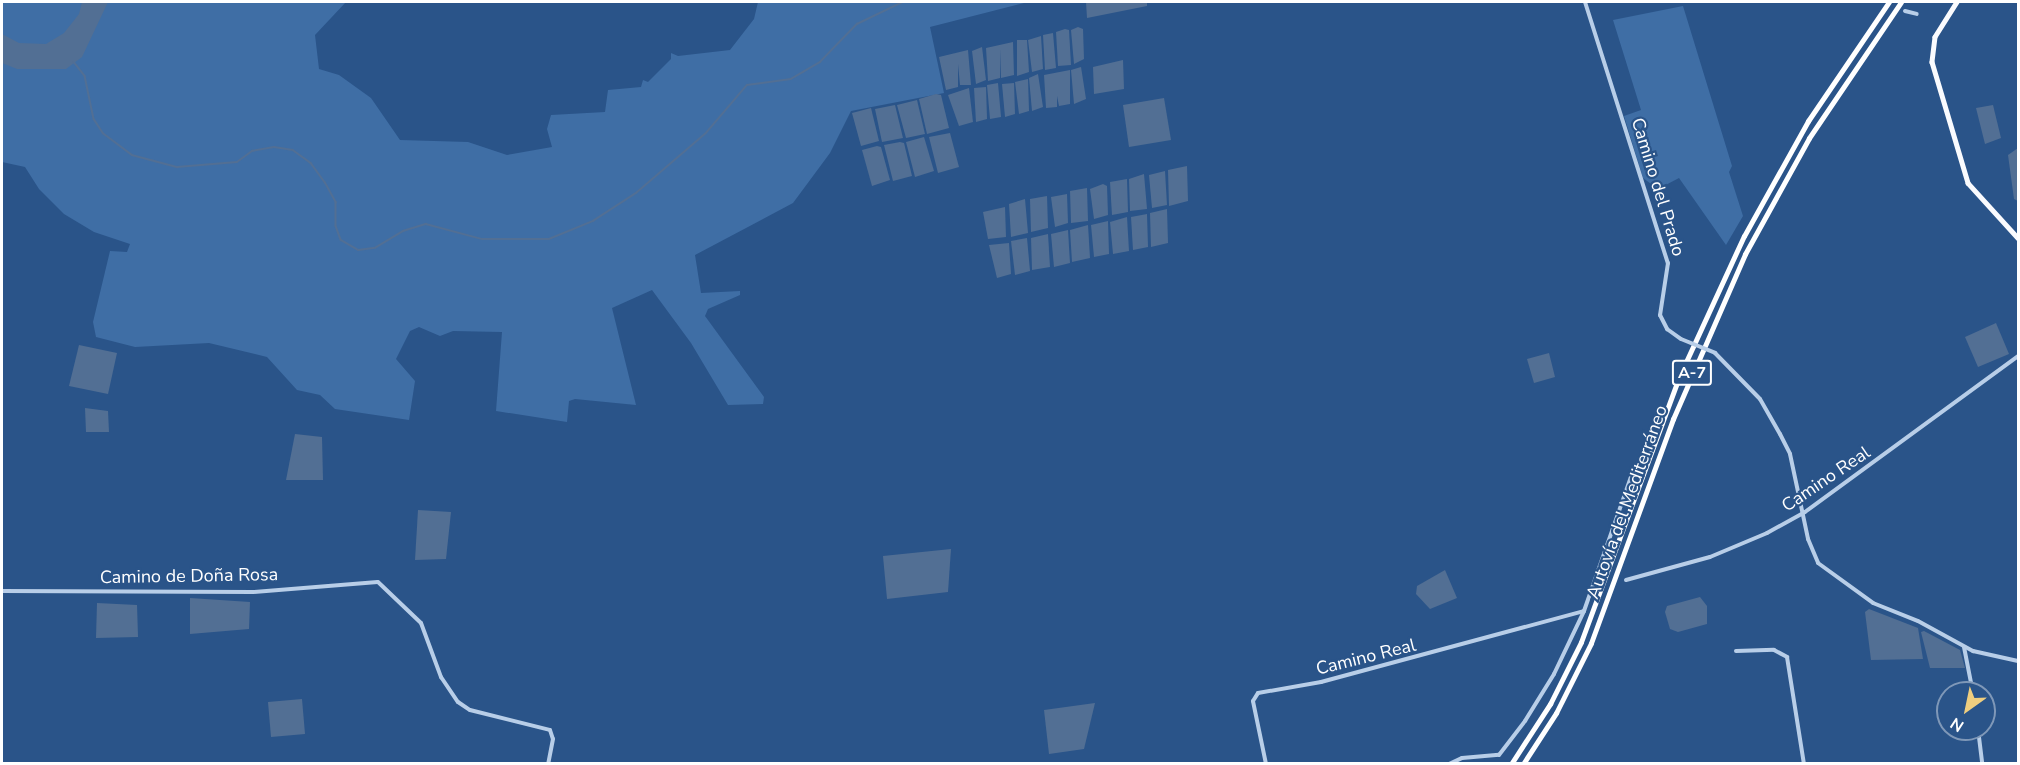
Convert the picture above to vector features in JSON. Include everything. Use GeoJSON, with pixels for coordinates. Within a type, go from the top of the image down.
{"type":"FeatureCollection","features":[{"type":"Feature","properties":{"kind":"highway","name":"Autovía del Mediterráneo"},"geometry":{"type":"LineString","coordinates":[[1511,764],[1545,713],[1581,642],[1679,377],[1744,236],[1808,122],[1889,2]]}},
{"type":"Feature","properties":{"kind":"highway","name":"Autovía del Mediterráneo"},"geometry":{"type":"LineString","coordinates":[[1523,764],[1556,713],[1591,644],[1673,419],[1745,254],[1809,138],[1901,2]]}},
{"type":"Feature","properties":{"kind":"main road"},"geometry":{"type":"LineString","coordinates":[[1957,2],[1935,37],[1932,62],[1968,183],[2019,238]]}},
{"type":"Feature","properties":{"kind":"street","name":"Camino del Prado"},"geometry":{"type":"LineString","coordinates":[[1585,2],[1668,263],[1660,315],[1666,329],[1681,339],[1715,353],[1760,399],[1790,454],[1814,558],[1825,570],[1873,603],[1918,621],[1964,646],[2019,661]]}},
{"type":"Feature","properties":{"kind":"street"},"geometry":{"type":"LineString","coordinates":[[1905,11],[1917,14]]}},
{"type":"Feature","properties":{"kind":"street","name":"Camino Real"},"geometry":{"type":"LineString","coordinates":[[1626,580],[1710,557],[1767,533],[1805,512],[2019,356]]}},
{"type":"Feature","properties":{"kind":"street"},"geometry":{"type":"LineString","coordinates":[[1449,764],[1503,752],[1554,674],[1584,611],[1634,468]]}},
{"type":"Feature","properties":{"kind":"street","name":"Camino de Doña Rosa"},"geometry":{"type":"LineString","coordinates":[[2,591],[254,592],[378,582],[421,623],[441,677],[458,702],[470,710],[545,728],[553,734],[548,764]]}},
{"type":"Feature","properties":{"kind":"street","name":"Camino Real"},"geometry":{"type":"LineString","coordinates":[[1266,764],[1253,701],[1258,693],[1321,682],[1584,611]]}},
{"type":"Feature","properties":{"kind":"street"},"geometry":{"type":"LineString","coordinates":[[1964,646],[1971,681]]}},
{"type":"Feature","properties":{"kind":"street"},"geometry":{"type":"LineString","coordinates":[[1736,651],[1774,650],[1787,657],[1804,764]]}},
{"type":"Feature","properties":{"kind":"street"},"geometry":{"type":"LineString","coordinates":[[1979,741],[1982,764]]}},
{"type":"Feature","properties":{"kind":"shaded area"},"geometry":{"type":"Polygon","coordinates":[[[2,2],[346,2],[315,35],[319,69],[339,75],[371,98],[400,140],[468,142],[507,155],[552,147],[547,129],[551,115],[605,112],[608,90],[641,87],[643,80],[648,82],[671,59],[671,53],[678,56],[730,50],[754,19],[758,2],[1028,2],[930,27],[944,93],[851,111],[830,153],[793,203],[695,255],[701,293],[740,291],[740,295],[708,309],[705,316],[764,397],[763,404],[728,405],[691,343],[652,290],[612,308],[636,405],[575,399],[569,401],[567,422],[496,411],[502,332],[453,331],[440,336],[419,327],[410,331],[396,359],[415,381],[409,420],[335,409],[320,395],[297,390],[267,357],[209,343],[135,347],[96,337],[93,322],[110,251],[127,252],[130,244],[94,232],[64,214],[39,189],[25,167],[2,162],[2,2]]]}},
{"type":"Feature","properties":{"kind":"shaded area"},"geometry":{"type":"Polygon","coordinates":[[[82,2],[108,2],[82,57],[66,69],[17,69],[2,63],[2,34],[19,43],[46,44],[64,33],[79,14],[82,2]]]}},
{"type":"Feature","properties":{"kind":"shaded area"},"geometry":{"type":"Polygon","coordinates":[[[1086,2],[1147,2],[1147,6],[1087,18],[1086,2]]]}},
{"type":"Feature","properties":{"kind":"shaded area"},"geometry":{"type":"Polygon","coordinates":[[[1683,6],[1732,166],[1729,172],[1743,216],[1726,245],[1679,178],[1658,189],[1643,178],[1624,116],[1641,110],[1613,20],[1683,6]]]}},
{"type":"Feature","properties":{"kind":"shaded area"},"geometry":{"type":"Polygon","coordinates":[[[1078,27],[1083,29],[1084,59],[1074,64],[1071,30],[1078,27]]]}},
{"type":"Feature","properties":{"kind":"shaded area"},"geometry":{"type":"Polygon","coordinates":[[[1069,30],[1071,65],[1058,66],[1056,32],[1069,30]]]}},
{"type":"Feature","properties":{"kind":"shaded area"},"geometry":{"type":"Polygon","coordinates":[[[1053,33],[1056,68],[1045,70],[1043,35],[1053,33]]]}},
{"type":"Feature","properties":{"kind":"shaded area"},"geometry":{"type":"Polygon","coordinates":[[[1041,36],[1043,69],[1032,72],[1028,40],[1041,36]]]}},
{"type":"Feature","properties":{"kind":"shaded area"},"geometry":{"type":"Polygon","coordinates":[[[1017,40],[1027,40],[1029,72],[1017,76],[1017,40]]]}},
{"type":"Feature","properties":{"kind":"shaded area"},"geometry":{"type":"Polygon","coordinates":[[[1013,42],[1014,75],[1001,78],[1000,49],[1000,78],[988,81],[986,48],[1013,42]]]}},
{"type":"Feature","properties":{"kind":"shaded area"},"geometry":{"type":"Polygon","coordinates":[[[982,47],[986,80],[976,84],[972,51],[982,47]]]}},
{"type":"Feature","properties":{"kind":"shaded area"},"geometry":{"type":"Polygon","coordinates":[[[968,50],[971,85],[960,85],[958,64],[958,87],[946,90],[939,57],[968,50]]]}},
{"type":"Feature","properties":{"kind":"shaded area"},"geometry":{"type":"Polygon","coordinates":[[[1123,60],[1124,89],[1094,94],[1093,67],[1123,60]]]}},
{"type":"Feature","properties":{"kind":"shaded area"},"geometry":{"type":"Polygon","coordinates":[[[1081,67],[1086,99],[1074,104],[1071,70],[1081,67]]]}},
{"type":"Feature","properties":{"kind":"shaded area"},"geometry":{"type":"Polygon","coordinates":[[[1070,70],[1070,104],[1059,106],[1057,96],[1057,107],[1046,108],[1044,75],[1070,70]]]}},
{"type":"Feature","properties":{"kind":"shaded area"},"geometry":{"type":"Polygon","coordinates":[[[1038,74],[1043,107],[1032,111],[1029,78],[1038,74]]]}},
{"type":"Feature","properties":{"kind":"shaded area"},"geometry":{"type":"Polygon","coordinates":[[[1028,79],[1029,111],[1019,114],[1015,82],[1028,79]]]}},
{"type":"Feature","properties":{"kind":"shaded area"},"geometry":{"type":"Polygon","coordinates":[[[998,83],[1001,117],[990,119],[987,85],[998,83]]]}},
{"type":"Feature","properties":{"kind":"shaded area"},"geometry":{"type":"Polygon","coordinates":[[[1014,83],[1015,114],[1005,117],[1002,84],[1014,83]]]}},
{"type":"Feature","properties":{"kind":"shaded area"},"geometry":{"type":"Polygon","coordinates":[[[986,87],[987,119],[976,122],[974,88],[986,87]]]}},
{"type":"Feature","properties":{"kind":"shaded area"},"geometry":{"type":"Polygon","coordinates":[[[969,88],[973,122],[959,126],[948,95],[969,88]]]}},
{"type":"Feature","properties":{"kind":"shaded area"},"geometry":{"type":"Polygon","coordinates":[[[936,94],[941,95],[949,128],[927,134],[919,99],[936,94]]]}},
{"type":"Feature","properties":{"kind":"shaded area"},"geometry":{"type":"Polygon","coordinates":[[[1164,98],[1171,140],[1129,147],[1123,105],[1164,98]]]}},
{"type":"Feature","properties":{"kind":"shaded area"},"geometry":{"type":"Polygon","coordinates":[[[917,100],[925,134],[906,138],[897,105],[917,100]]]}},
{"type":"Feature","properties":{"kind":"shaded area"},"geometry":{"type":"Polygon","coordinates":[[[895,105],[903,138],[882,142],[875,109],[895,105]]]}},
{"type":"Feature","properties":{"kind":"shaded area"},"geometry":{"type":"Polygon","coordinates":[[[1993,105],[2001,138],[1985,144],[1976,108],[1993,105]]]}},
{"type":"Feature","properties":{"kind":"shaded area"},"geometry":{"type":"Polygon","coordinates":[[[871,108],[879,141],[861,146],[852,113],[871,108]]]}},
{"type":"Feature","properties":{"kind":"shaded area"},"geometry":{"type":"Polygon","coordinates":[[[950,133],[959,167],[938,173],[929,137],[950,133]]]}},
{"type":"Feature","properties":{"kind":"shaded area"},"geometry":{"type":"Polygon","coordinates":[[[924,137],[934,171],[915,177],[906,142],[924,137]]]}},
{"type":"Feature","properties":{"kind":"shaded area"},"geometry":{"type":"Polygon","coordinates":[[[904,143],[912,176],[893,181],[884,145],[904,143]]]}},
{"type":"Feature","properties":{"kind":"shaded area"},"geometry":{"type":"Polygon","coordinates":[[[881,147],[890,180],[872,186],[862,150],[881,147]]]}},
{"type":"Feature","properties":{"kind":"shaded area"},"geometry":{"type":"Polygon","coordinates":[[[2018,148],[2018,201],[2014,199],[2008,155],[2018,148]]]}},
{"type":"Feature","properties":{"kind":"shaded area"},"geometry":{"type":"Polygon","coordinates":[[[1187,166],[1188,201],[1169,206],[1168,170],[1187,166]]]}},
{"type":"Feature","properties":{"kind":"shaded area"},"geometry":{"type":"Polygon","coordinates":[[[1165,171],[1167,205],[1152,208],[1149,175],[1165,171]]]}},
{"type":"Feature","properties":{"kind":"shaded area"},"geometry":{"type":"Polygon","coordinates":[[[1144,174],[1147,209],[1130,211],[1129,179],[1144,174]]]}},
{"type":"Feature","properties":{"kind":"shaded area"},"geometry":{"type":"Polygon","coordinates":[[[1127,179],[1128,212],[1112,215],[1110,182],[1127,179]]]}},
{"type":"Feature","properties":{"kind":"shaded area"},"geometry":{"type":"Polygon","coordinates":[[[1103,184],[1107,186],[1108,215],[1094,219],[1090,189],[1103,184]]]}},
{"type":"Feature","properties":{"kind":"shaded area"},"geometry":{"type":"Polygon","coordinates":[[[1087,188],[1088,221],[1071,223],[1070,191],[1087,188]]]}},
{"type":"Feature","properties":{"kind":"shaded area"},"geometry":{"type":"Polygon","coordinates":[[[1067,194],[1068,223],[1055,227],[1051,197],[1067,194]]]}},
{"type":"Feature","properties":{"kind":"shaded area"},"geometry":{"type":"Polygon","coordinates":[[[1047,196],[1048,228],[1031,232],[1030,199],[1047,196]]]}},
{"type":"Feature","properties":{"kind":"shaded area"},"geometry":{"type":"Polygon","coordinates":[[[1025,199],[1028,233],[1011,237],[1009,204],[1025,199]]]}},
{"type":"Feature","properties":{"kind":"shaded area"},"geometry":{"type":"Polygon","coordinates":[[[1005,207],[1006,237],[988,239],[983,212],[1005,207]]]}},
{"type":"Feature","properties":{"kind":"shaded area"},"geometry":{"type":"Polygon","coordinates":[[[1167,209],[1168,243],[1151,247],[1150,213],[1167,209]]]}},
{"type":"Feature","properties":{"kind":"shaded area"},"geometry":{"type":"Polygon","coordinates":[[[1147,214],[1148,247],[1133,250],[1131,217],[1147,214]]]}},
{"type":"Feature","properties":{"kind":"shaded area"},"geometry":{"type":"Polygon","coordinates":[[[1127,217],[1129,251],[1113,254],[1110,222],[1127,217]]]}},
{"type":"Feature","properties":{"kind":"shaded area"},"geometry":{"type":"Polygon","coordinates":[[[1108,221],[1109,254],[1094,257],[1091,225],[1108,221]]]}},
{"type":"Feature","properties":{"kind":"shaded area"},"geometry":{"type":"Polygon","coordinates":[[[1088,225],[1090,258],[1072,262],[1070,230],[1088,225]]]}},
{"type":"Feature","properties":{"kind":"shaded area"},"geometry":{"type":"Polygon","coordinates":[[[1068,230],[1070,263],[1054,267],[1051,234],[1068,230]]]}},
{"type":"Feature","properties":{"kind":"shaded area"},"geometry":{"type":"Polygon","coordinates":[[[1048,234],[1050,267],[1032,270],[1031,238],[1048,234]]]}},
{"type":"Feature","properties":{"kind":"shaded area"},"geometry":{"type":"Polygon","coordinates":[[[1027,238],[1030,271],[1015,275],[1011,241],[1027,238]]]}},
{"type":"Feature","properties":{"kind":"shaded area"},"geometry":{"type":"Polygon","coordinates":[[[1009,243],[1011,274],[997,278],[989,245],[1009,243]]]}},
{"type":"Feature","properties":{"kind":"shaded area"},"geometry":{"type":"Polygon","coordinates":[[[1996,323],[2009,354],[1978,367],[1965,337],[1996,323]]]}},
{"type":"Feature","properties":{"kind":"shaded area"},"geometry":{"type":"Polygon","coordinates":[[[79,345],[117,353],[108,394],[69,386],[79,345]]]}},
{"type":"Feature","properties":{"kind":"shaded area"},"geometry":{"type":"Polygon","coordinates":[[[1549,353],[1555,377],[1534,383],[1527,359],[1549,353]]]}},
{"type":"Feature","properties":{"kind":"shaded area"},"geometry":{"type":"Polygon","coordinates":[[[85,408],[108,411],[109,432],[86,432],[85,408]]]}},
{"type":"Feature","properties":{"kind":"shaded area"},"geometry":{"type":"Polygon","coordinates":[[[295,434],[322,437],[323,480],[286,480],[295,434]]]}},
{"type":"Feature","properties":{"kind":"shaded area"},"geometry":{"type":"Polygon","coordinates":[[[418,510],[451,512],[446,559],[415,560],[418,510]]]}},
{"type":"Feature","properties":{"kind":"shaded area"},"geometry":{"type":"Polygon","coordinates":[[[951,549],[948,592],[887,599],[883,556],[951,549]]]}},
{"type":"Feature","properties":{"kind":"shaded area"},"geometry":{"type":"Polygon","coordinates":[[[1445,570],[1457,598],[1430,609],[1416,594],[1417,586],[1445,570]]]}},
{"type":"Feature","properties":{"kind":"shaded area"},"geometry":{"type":"Polygon","coordinates":[[[1700,597],[1707,606],[1707,624],[1678,632],[1670,629],[1665,612],[1667,606],[1700,597]]]}},
{"type":"Feature","properties":{"kind":"shaded area"},"geometry":{"type":"Polygon","coordinates":[[[190,598],[250,602],[249,629],[190,634],[190,598]]]}},
{"type":"Feature","properties":{"kind":"shaded area"},"geometry":{"type":"Polygon","coordinates":[[[97,603],[137,605],[138,637],[96,638],[97,603]]]}},
{"type":"Feature","properties":{"kind":"shaded area"},"geometry":{"type":"Polygon","coordinates":[[[1869,609],[1918,628],[1923,659],[1871,660],[1865,612],[1869,609]]]}},
{"type":"Feature","properties":{"kind":"shaded area"},"geometry":{"type":"Polygon","coordinates":[[[1924,631],[1960,650],[1965,668],[1930,668],[1921,632],[1924,631]]]}},
{"type":"Feature","properties":{"kind":"shaded area"},"geometry":{"type":"Polygon","coordinates":[[[302,699],[305,734],[271,737],[268,702],[302,699]]]}},
{"type":"Feature","properties":{"kind":"shaded area"},"geometry":{"type":"Polygon","coordinates":[[[1095,703],[1084,749],[1049,754],[1044,710],[1095,703]]]}},
{"type":"Feature","properties":{"kind":"waterway"},"geometry":{"type":"LineString","coordinates":[[74,62],[85,76],[94,119],[103,133],[132,155],[177,167],[237,162],[252,151],[274,147],[293,150],[311,163],[325,182],[336,202],[336,226],[341,240],[358,250],[375,248],[403,231],[426,224],[482,239],[549,239],[593,221],[636,193],[706,133],[747,85],[791,79],[820,62],[857,24],[903,2]]}}]}
